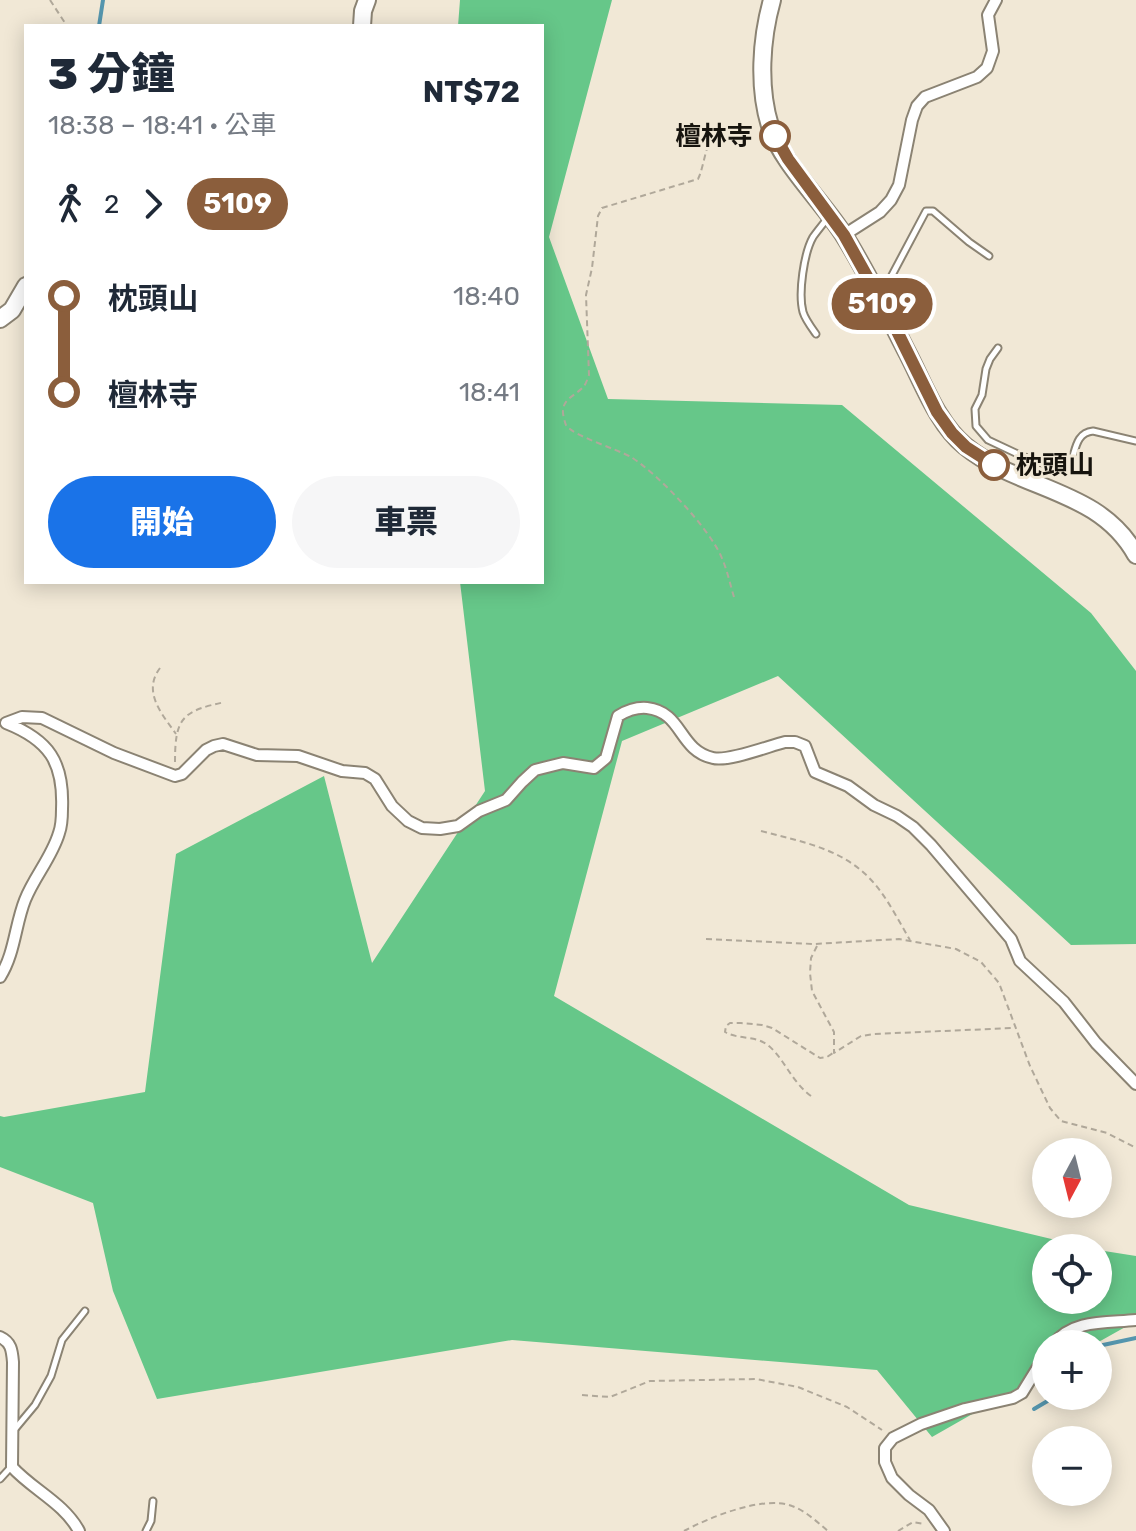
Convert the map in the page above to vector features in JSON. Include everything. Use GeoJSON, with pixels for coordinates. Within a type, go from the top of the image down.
{"type":"FeatureCollection","features":[{"type":"Feature","properties":{"kind":"main road"},"geometry":{"type":"LineString","coordinates":[[362,24],[367,0]]}},
{"type":"Feature","properties":{"kind":"main road"},"geometry":{"type":"LineString","coordinates":[[772,0],[767,16],[763,66],[764,100],[771,129],[788,159],[844,235],[937,412],[966,447],[994,465],[1091,507],[1127,539],[1136,555]]}},
{"type":"Feature","properties":{"kind":"main road"},"geometry":{"type":"LineString","coordinates":[[0,319],[12,310],[24,289]]}},
{"type":"Feature","properties":{"kind":"street"},"geometry":{"type":"LineString","coordinates":[[844,235],[880,212],[891,200],[899,185],[917,106],[925,97],[977,77],[987,68],[993,51],[988,15],[996,0]]}},
{"type":"Feature","properties":{"kind":"street"},"geometry":{"type":"LineString","coordinates":[[3,723],[22,717],[42,718],[114,753],[175,776],[182,774],[206,750],[223,744],[257,755],[298,756],[342,771],[365,773],[375,779],[392,806],[408,821],[422,828],[440,829],[458,826],[479,811],[506,800],[535,770],[563,763],[594,768],[606,758],[618,716],[627,710],[642,707],[667,714],[688,744],[713,758],[726,758],[795,742],[805,746],[815,772],[848,786],[874,805],[897,816],[922,836],[1011,939],[1020,961],[1064,1002],[1096,1043],[1136,1084]]}},
{"type":"Feature","properties":{"kind":"street"},"geometry":{"type":"LineString","coordinates":[[0,977],[9,961],[24,902],[58,837],[63,795],[53,755],[38,740],[3,723]]}},
{"type":"Feature","properties":{"kind":"street"},"geometry":{"type":"LineString","coordinates":[[1069,1330],[1136,1320]]}},
{"type":"Feature","properties":{"kind":"street"},"geometry":{"type":"LineString","coordinates":[[0,1337],[11,1347],[13,1362],[12,1467],[67,1513],[79,1531]]}},
{"type":"Feature","properties":{"kind":"street"},"geometry":{"type":"LineString","coordinates":[[944,1531],[929,1510],[892,1478],[885,1462],[885,1448],[893,1438],[921,1424],[965,1409],[1013,1398],[1022,1393],[1032,1377]]}},
{"type":"Feature","properties":{"kind":"lane"},"geometry":{"type":"LineString","coordinates":[[879,299],[926,211],[933,211],[989,256]]}},
{"type":"Feature","properties":{"kind":"lane"},"geometry":{"type":"LineString","coordinates":[[816,334],[803,314],[804,267],[813,238],[829,216]]}},
{"type":"Feature","properties":{"kind":"lane"},"geometry":{"type":"LineString","coordinates":[[998,348],[986,369],[982,395],[975,409],[976,426],[988,440],[1058,469],[1070,465],[1078,440],[1086,432],[1136,441]]}},
{"type":"Feature","properties":{"kind":"lane"},"geometry":{"type":"LineString","coordinates":[[12,1433],[35,1405],[51,1376],[62,1340],[85,1311]]}},
{"type":"Feature","properties":{"kind":"lane"},"geometry":{"type":"LineString","coordinates":[[0,1479],[12,1467]]}},
{"type":"Feature","properties":{"kind":"lane"},"geometry":{"type":"LineString","coordinates":[[146,1531],[151,1521],[153,1501]]}},
{"type":"Feature","properties":{"kind":"path"},"geometry":{"type":"LineString","coordinates":[[50,0],[66,24]]}},
{"type":"Feature","properties":{"kind":"path"},"geometry":{"type":"LineString","coordinates":[[734,597],[722,558],[695,517],[635,460],[566,426],[563,406],[585,385],[589,375],[586,295],[598,216],[602,208],[698,179],[711,134],[719,128],[771,129]]}},
{"type":"Feature","properties":{"kind":"path"},"geometry":{"type":"LineString","coordinates":[[160,668],[152,686],[154,699],[177,735]]}},
{"type":"Feature","properties":{"kind":"path"},"geometry":{"type":"LineString","coordinates":[[175,776],[180,722],[203,707],[225,702]]}},
{"type":"Feature","properties":{"kind":"path"},"geometry":{"type":"LineString","coordinates":[[761,831],[823,847],[853,863],[881,890],[911,942]]}},
{"type":"Feature","properties":{"kind":"path"},"geometry":{"type":"LineString","coordinates":[[706,939],[818,944],[899,939],[956,949],[981,962],[999,983],[1014,1028],[1050,1108],[1061,1121],[1107,1133],[1136,1148]]}},
{"type":"Feature","properties":{"kind":"path"},"geometry":{"type":"LineString","coordinates":[[818,944],[811,958],[812,991],[834,1032],[834,1053]]}},
{"type":"Feature","properties":{"kind":"path"},"geometry":{"type":"LineString","coordinates":[[811,1096],[801,1089],[765,1043],[731,1035],[725,1032],[726,1026],[730,1023],[772,1028],[820,1058],[827,1057],[861,1036],[1014,1028]]}},
{"type":"Feature","properties":{"kind":"path"},"geometry":{"type":"LineString","coordinates":[[582,1395],[610,1397],[650,1381],[756,1379],[798,1387],[847,1407],[893,1438]]}},
{"type":"Feature","properties":{"kind":"path"},"geometry":{"type":"LineString","coordinates":[[684,1531],[735,1511],[778,1502],[804,1512],[828,1531]]}},
{"type":"Feature","properties":{"kind":"path"},"geometry":{"type":"LineString","coordinates":[[898,1531],[913,1522],[927,1525]]}},
{"type":"Feature","properties":{"kind":"green space"},"geometry":{"type":"Polygon","coordinates":[[[460,0],[612,0],[549,237],[608,399],[842,405],[1091,613],[1136,671],[1136,944],[1071,945],[778,676],[622,741],[554,996],[909,1205],[1032,1234],[1032,1314],[1112,1314],[1112,1252],[1136,1256],[1136,1321],[1112,1334],[1112,1330],[1032,1330],[1032,1380],[932,1437],[877,1370],[512,1340],[157,1399],[113,1291],[93,1203],[0,1167],[0,1116],[145,1092],[176,854],[324,776],[372,963],[485,791],[460,584],[544,584],[544,24],[458,24],[460,0]]]}},
{"type":"Feature","properties":{"kind":"waterway"},"geometry":{"type":"LineString","coordinates":[[99,24],[103,0]]}},
{"type":"Feature","properties":{"kind":"waterway"},"geometry":{"type":"LineString","coordinates":[[1112,1343],[1136,1338]]}},
{"type":"Feature","properties":{"kind":"bus line","name":"5109"},"geometry":{"type":"LineString","coordinates":[[775,136],[788,159],[844,235],[892,321],[937,412],[966,447],[994,465]]}},
{"type":"Feature","properties":{"kind":"place","name":"檀林寺"},"geometry":{"type":"Point","coordinates":[775,136]}},
{"type":"Feature","properties":{"kind":"place","name":"枕頭山"},"geometry":{"type":"Point","coordinates":[994,465]}}]}
